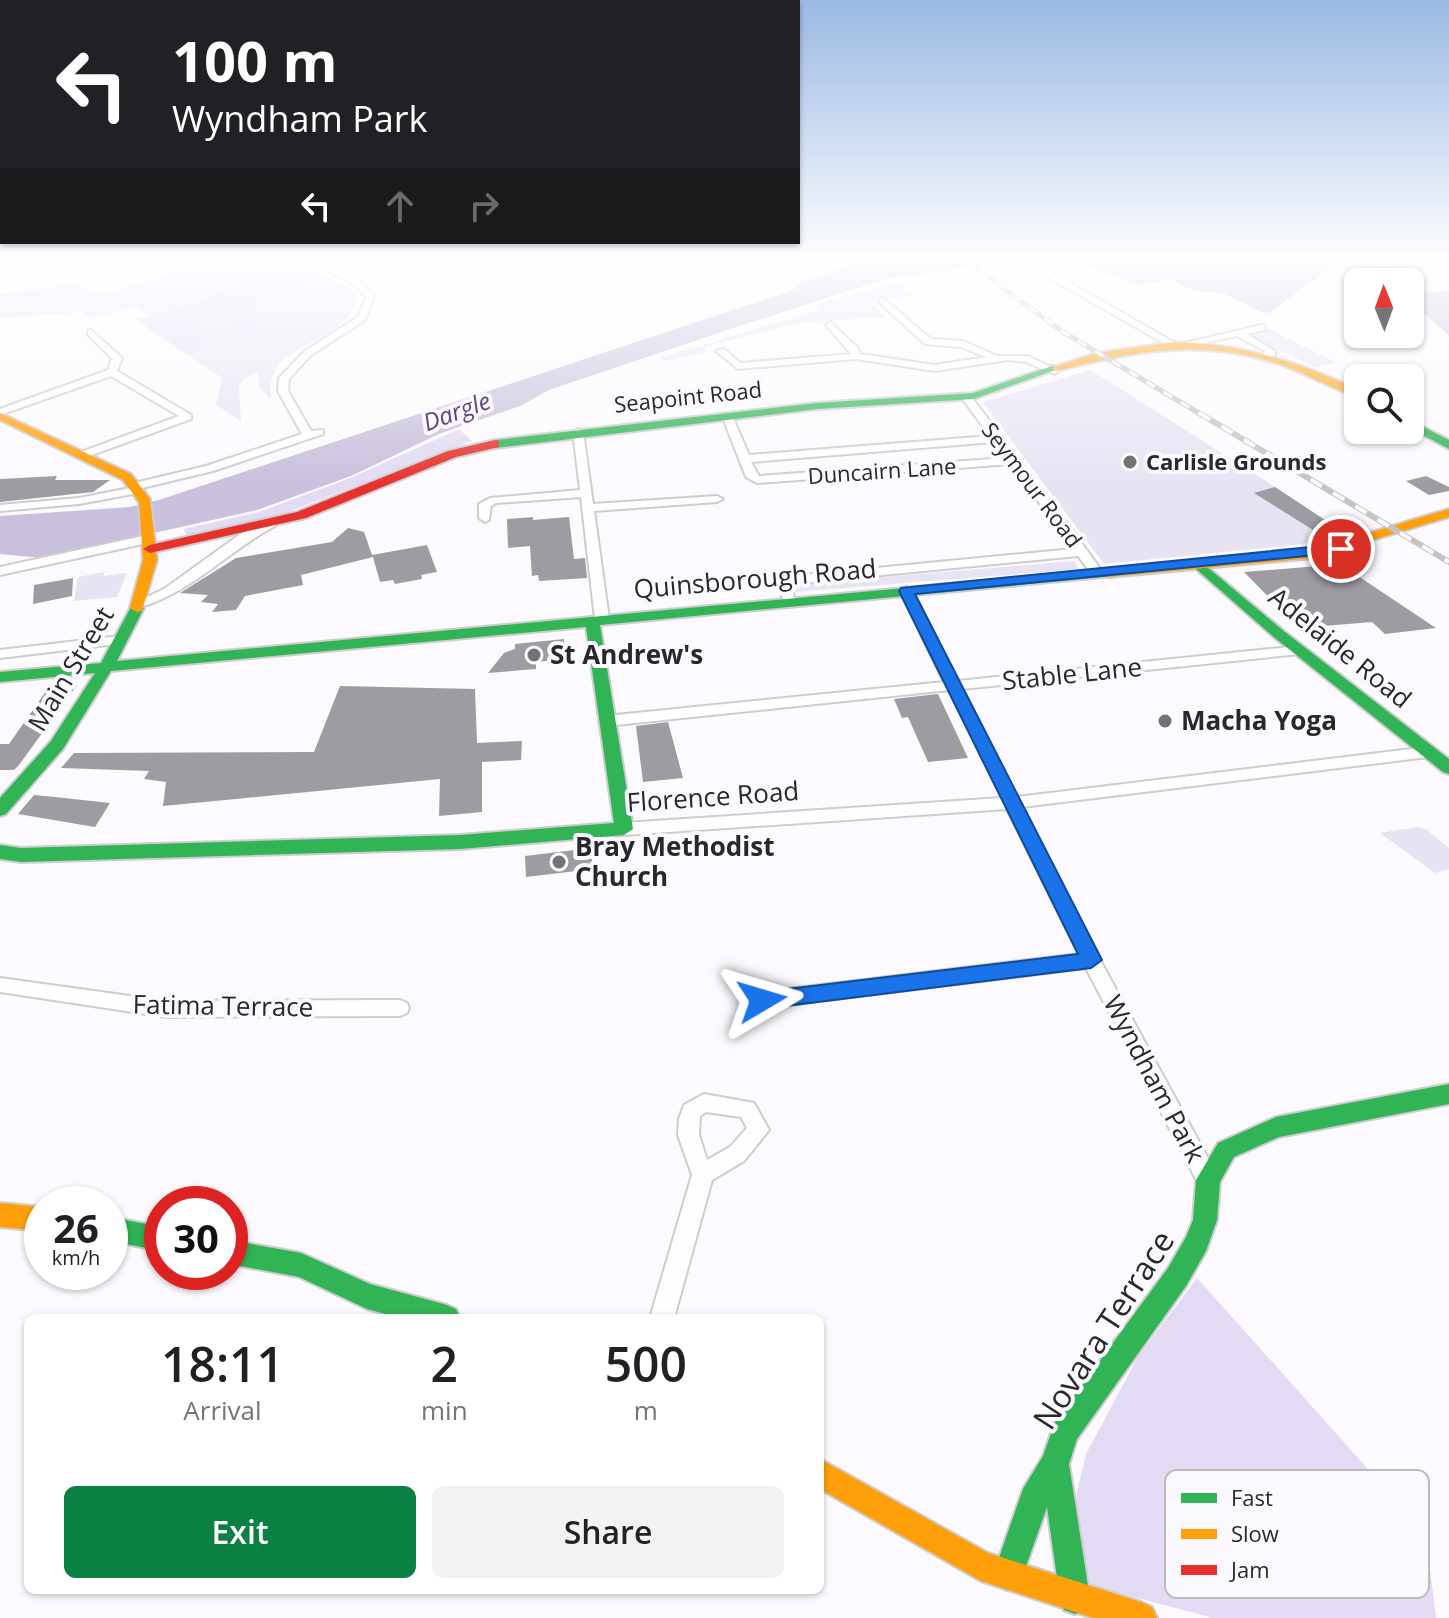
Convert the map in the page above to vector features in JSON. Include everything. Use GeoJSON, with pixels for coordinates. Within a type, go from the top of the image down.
{"type":"FeatureCollection","features":[{"type":"Feature","properties":{"kind":"street"},"geometry":{"type":"LineString","coordinates":[[0,414],[112,372],[117,358],[93,335]]}},
{"type":"Feature","properties":{"kind":"street"},"geometry":{"type":"LineString","coordinates":[[0,508],[141,495],[314,434],[283,391],[284,378],[308,353],[337,335]]}},
{"type":"Feature","properties":{"kind":"street"},"geometry":{"type":"LineString","coordinates":[[840,335],[855,350],[856,356]]}},
{"type":"Feature","properties":{"kind":"street"},"geometry":{"type":"LineString","coordinates":[[920,335],[928,342],[963,344],[994,358]]}},
{"type":"Feature","properties":{"kind":"street"},"geometry":{"type":"LineString","coordinates":[[1164,335],[1180,343],[1224,335]]}},
{"type":"Feature","properties":{"kind":"street"},"geometry":{"type":"LineString","coordinates":[[1242,335],[1268,349],[1272,353],[1268,355]]}},
{"type":"Feature","properties":{"kind":"street","name":"Seapoint Road"},"geometry":{"type":"LineString","coordinates":[[148,541],[271,523],[342,501],[462,451],[519,439],[817,406],[966,397],[1090,357],[1180,343],[1268,355],[1318,373],[1344,387]]}},
{"type":"Feature","properties":{"kind":"street"},"geometry":{"type":"LineString","coordinates":[[721,351],[738,366],[856,356],[935,368],[994,358],[1028,359],[1054,371]]}},
{"type":"Feature","properties":{"kind":"street"},"geometry":{"type":"LineString","coordinates":[[85,454],[187,417],[112,372]]}},
{"type":"Feature","properties":{"kind":"street","name":"Seymour Road"},"geometry":{"type":"LineString","coordinates":[[966,397],[1098,574]]}},
{"type":"Feature","properties":{"kind":"street"},"geometry":{"type":"LineString","coordinates":[[0,414],[124,475],[141,495]]}},
{"type":"Feature","properties":{"kind":"street"},"geometry":{"type":"LineString","coordinates":[[728,418],[745,459],[997,439]]}},
{"type":"Feature","properties":{"kind":"street"},"geometry":{"type":"LineString","coordinates":[[1424,431],[1449,445]]}},
{"type":"Feature","properties":{"kind":"street"},"geometry":{"type":"LineString","coordinates":[[578,432],[588,508],[606,721],[624,829]]}},
{"type":"Feature","properties":{"kind":"street","name":"Duncairn Lane"},"geometry":{"type":"LineString","coordinates":[[745,459],[752,477],[761,480],[1013,461]]}},
{"type":"Feature","properties":{"kind":"street"},"geometry":{"type":"LineString","coordinates":[[485,518],[485,504],[494,500],[586,493]]}},
{"type":"Feature","properties":{"kind":"street","name":"Main Street"},"geometry":{"type":"LineString","coordinates":[[0,810],[57,745],[108,664],[140,603],[149,573],[141,495]]}},
{"type":"Feature","properties":{"kind":"street"},"geometry":{"type":"LineString","coordinates":[[588,508],[717,499]]}},
{"type":"Feature","properties":{"kind":"street","name":"Quinsborough Road"},"geometry":{"type":"LineString","coordinates":[[0,677],[108,664],[1200,565],[1341,549],[1407,522],[1449,513]]}},
{"type":"Feature","properties":{"kind":"street"},"geometry":{"type":"LineString","coordinates":[[140,603],[169,592],[243,538],[271,523]]}},
{"type":"Feature","properties":{"kind":"street"},"geometry":{"type":"LineString","coordinates":[[0,571],[148,541]]}},
{"type":"Feature","properties":{"kind":"street"},"geometry":{"type":"LineString","coordinates":[[790,602],[783,581],[1082,552]]}},
{"type":"Feature","properties":{"kind":"street","name":"Adelaide Road"},"geometry":{"type":"LineString","coordinates":[[1200,565],[1300,650],[1449,768]]}},
{"type":"Feature","properties":{"kind":"street","name":"Wyndham Park"},"geometry":{"type":"LineString","coordinates":[[906,591],[1091,960],[1208,1180]]}},
{"type":"Feature","properties":{"kind":"street"},"geometry":{"type":"LineString","coordinates":[[0,654],[120,640]]}},
{"type":"Feature","properties":{"kind":"street","name":"Stable Lane"},"geometry":{"type":"LineString","coordinates":[[606,721],[1300,650]]}},
{"type":"Feature","properties":{"kind":"street","name":"Florence Road"},"geometry":{"type":"LineString","coordinates":[[0,852],[21,855],[407,844],[1013,803],[1428,752]]}},
{"type":"Feature","properties":{"kind":"street"},"geometry":{"type":"LineString","coordinates":[[762,1000],[1091,960]]}},
{"type":"Feature","properties":{"kind":"street","name":"Fatima Terrace"},"geometry":{"type":"LineString","coordinates":[[0,985],[166,1009],[400,1008]]}},
{"type":"Feature","properties":{"kind":"street"},"geometry":{"type":"LineString","coordinates":[[1208,1180],[1226,1150],[1269,1129],[1449,1094]]}},
{"type":"Feature","properties":{"kind":"street"},"geometry":{"type":"LineString","coordinates":[[663,1314],[703,1174]]}},
{"type":"Feature","properties":{"kind":"street","name":"Novara Terrace"},"geometry":{"type":"LineString","coordinates":[[1008,1575],[1038,1489],[1055,1464],[1065,1432],[1177,1277],[1197,1243],[1205,1220],[1208,1180]]}},
{"type":"Feature","properties":{"kind":"street"},"geometry":{"type":"LineString","coordinates":[[0,1215],[24,1217]]}},
{"type":"Feature","properties":{"kind":"street"},"geometry":{"type":"LineString","coordinates":[[248,1255],[301,1265],[367,1296],[432,1314]]}},
{"type":"Feature","properties":{"kind":"street","name":"Novara Terrace"},"geometry":{"type":"LineString","coordinates":[[1055,1464],[1075,1599]]}},
{"type":"Feature","properties":{"kind":"street"},"geometry":{"type":"LineString","coordinates":[[824,1475],[981,1566],[1141,1618]]}},
{"type":"Feature","properties":{"kind":"shaded area"},"geometry":{"type":"Polygon","coordinates":[[[158,335],[200,335],[199,351],[188,355],[158,335]]]}},
{"type":"Feature","properties":{"kind":"shaded area"},"geometry":{"type":"Polygon","coordinates":[[[191,335],[325,335],[288,356],[277,367],[271,381],[271,399],[260,388],[258,372],[243,379],[239,387],[241,421],[216,405],[222,378],[188,355],[198,351],[191,335]]]}},
{"type":"Feature","properties":{"kind":"shaded area"},"geometry":{"type":"Polygon","coordinates":[[[240,335],[258,335],[249,340],[240,335]]]}},
{"type":"Feature","properties":{"kind":"shaded area"},"geometry":{"type":"Polygon","coordinates":[[[738,335],[751,335],[705,347],[705,352],[665,361],[659,358],[738,335]]]}},
{"type":"Feature","properties":{"kind":"shaded area"},"geometry":{"type":"Polygon","coordinates":[[[1248,335],[1280,335],[1336,363],[1315,367],[1248,335]]]}},
{"type":"Feature","properties":{"kind":"shaded area","name":"Carlisle Grounds"},"geometry":{"type":"Polygon","coordinates":[[[1091,370],[1275,487],[1299,521],[1321,535],[1304,544],[1104,564],[983,402],[1091,370]]]}},
{"type":"Feature","properties":{"kind":"shaded area"},"geometry":{"type":"Polygon","coordinates":[[[459,429],[472,441],[270,519],[187,537],[184,529],[259,512],[353,477],[459,429]]]}},
{"type":"Feature","properties":{"kind":"shaded area"},"geometry":{"type":"Polygon","coordinates":[[[1074,561],[1079,569],[794,592],[791,585],[1074,561]]]}},
{"type":"Feature","properties":{"kind":"shaded area"},"geometry":{"type":"Polygon","coordinates":[[[104,572],[104,576],[127,573],[117,597],[74,601],[78,577],[104,572]]]}},
{"type":"Feature","properties":{"kind":"shaded area"},"geometry":{"type":"Polygon","coordinates":[[[1418,827],[1426,829],[1449,848],[1449,869],[1435,873],[1380,833],[1418,827]]]}},
{"type":"Feature","properties":{"kind":"shaded area"},"geometry":{"type":"Polygon","coordinates":[[[1197,1278],[1369,1470],[1165,1470],[1165,1598],[1429,1598],[1429,1559],[1436,1618],[1213,1618],[1089,1585],[1071,1517],[1086,1454],[1138,1357],[1197,1278]]]}},
{"type":"Feature","properties":{"kind":"water","name":"Dargle"},"geometry":{"type":"Polygon","coordinates":[[[659,335],[714,335],[549,390],[520,406],[439,434],[351,476],[257,510],[42,558],[0,554],[0,516],[130,507],[659,335]]]}},
{"type":"Feature","properties":{"kind":"building"},"geometry":{"type":"Polygon","coordinates":[[[57,476],[55,480],[110,480],[93,492],[0,502],[0,479],[57,476]]]}},
{"type":"Feature","properties":{"kind":"building"},"geometry":{"type":"Polygon","coordinates":[[[1426,476],[1449,487],[1449,491],[1429,495],[1406,481],[1426,476]]]}},
{"type":"Feature","properties":{"kind":"building"},"geometry":{"type":"Polygon","coordinates":[[[1275,487],[1340,530],[1321,535],[1254,493],[1275,487]]]}},
{"type":"Feature","properties":{"kind":"building"},"geometry":{"type":"Polygon","coordinates":[[[533,517],[533,520],[569,517],[574,559],[585,558],[587,578],[539,581],[538,575],[532,576],[530,546],[508,548],[507,519],[533,517]]]}},
{"type":"Feature","properties":{"kind":"building"},"geometry":{"type":"Polygon","coordinates":[[[348,528],[364,532],[372,555],[427,545],[437,572],[421,575],[422,579],[395,584],[393,580],[380,582],[373,557],[301,575],[303,585],[245,596],[236,610],[212,612],[218,604],[201,602],[208,595],[180,593],[236,558],[332,542],[348,528]]]}},
{"type":"Feature","properties":{"kind":"building"},"geometry":{"type":"Polygon","coordinates":[[[1331,565],[1336,570],[1346,568],[1436,628],[1385,634],[1372,622],[1299,628],[1244,572],[1331,565]]]}},
{"type":"Feature","properties":{"kind":"building"},"geometry":{"type":"Polygon","coordinates":[[[73,578],[72,596],[33,604],[34,585],[73,578]]]}},
{"type":"Feature","properties":{"kind":"building","name":"St Andrew's"},"geometry":{"type":"Polygon","coordinates":[[[564,639],[566,659],[536,662],[536,669],[488,673],[504,653],[515,649],[515,644],[564,639]]]}},
{"type":"Feature","properties":{"kind":"building"},"geometry":{"type":"Polygon","coordinates":[[[77,685],[19,765],[14,770],[0,770],[0,744],[9,744],[49,687],[77,685]]]}},
{"type":"Feature","properties":{"kind":"building"},"geometry":{"type":"Polygon","coordinates":[[[340,686],[475,689],[477,743],[522,741],[521,760],[482,762],[482,812],[439,816],[440,779],[163,806],[166,782],[144,779],[149,771],[61,768],[74,753],[314,752],[340,686]]]}},
{"type":"Feature","properties":{"kind":"building"},"geometry":{"type":"Polygon","coordinates":[[[938,694],[968,758],[928,762],[908,717],[902,718],[894,699],[938,694]]]}},
{"type":"Feature","properties":{"kind":"building"},"geometry":{"type":"Polygon","coordinates":[[[668,722],[683,778],[643,782],[636,726],[668,722]]]}},
{"type":"Feature","properties":{"kind":"building"},"geometry":{"type":"Polygon","coordinates":[[[34,795],[110,803],[95,827],[18,814],[34,795]]]}},
{"type":"Feature","properties":{"kind":"building","name":"Bray Methodist Church"},"geometry":{"type":"Polygon","coordinates":[[[591,848],[593,869],[526,877],[525,856],[591,848]]]}},
{"type":"Feature","properties":{"kind":"railway"},"geometry":{"type":"LineString","coordinates":[[1067,335],[1202,415]]}},
{"type":"Feature","properties":{"kind":"railway"},"geometry":{"type":"LineString","coordinates":[[1199,413],[1449,562]]}},
{"type":"Feature","properties":{"kind":"traffic: fast"},"geometry":{"type":"LineString","coordinates":[[495,444],[817,406],[974,396],[1056,368]]}},
{"type":"Feature","properties":{"kind":"traffic: fast"},"geometry":{"type":"LineString","coordinates":[[1424,431],[1449,445]]}},
{"type":"Feature","properties":{"kind":"traffic: fast"},"geometry":{"type":"LineString","coordinates":[[1200,565],[1280,635],[1449,768]]}},
{"type":"Feature","properties":{"kind":"traffic: fast"},"geometry":{"type":"LineString","coordinates":[[0,677],[1109,573]]}},
{"type":"Feature","properties":{"kind":"traffic: fast"},"geometry":{"type":"LineString","coordinates":[[0,810],[57,745],[108,664],[137,608]]}},
{"type":"Feature","properties":{"kind":"traffic: fast"},"geometry":{"type":"LineString","coordinates":[[0,852],[21,855],[460,842],[624,829],[592,620]]}},
{"type":"Feature","properties":{"kind":"traffic: fast"},"geometry":{"type":"LineString","coordinates":[[1008,1575],[1038,1489],[1055,1464],[1065,1432],[1177,1277],[1197,1243],[1205,1220],[1208,1180],[1226,1150],[1276,1127],[1449,1094]]}},
{"type":"Feature","properties":{"kind":"traffic: fast"},"geometry":{"type":"LineString","coordinates":[[128,1232],[144,1236]]}},
{"type":"Feature","properties":{"kind":"traffic: fast"},"geometry":{"type":"LineString","coordinates":[[248,1255],[301,1265],[367,1296],[432,1314]]}},
{"type":"Feature","properties":{"kind":"traffic: fast"},"geometry":{"type":"LineString","coordinates":[[1055,1464],[1075,1599]]}},
{"type":"Feature","properties":{"kind":"traffic: slow"},"geometry":{"type":"LineString","coordinates":[[1056,368],[1136,348],[1210,346],[1282,361],[1344,388]]}},
{"type":"Feature","properties":{"kind":"traffic: slow"},"geometry":{"type":"LineString","coordinates":[[0,416],[127,477],[145,502],[150,560],[137,608]]}},
{"type":"Feature","properties":{"kind":"traffic: slow"},"geometry":{"type":"LineString","coordinates":[[1109,573],[1313,554],[1449,513]]}},
{"type":"Feature","properties":{"kind":"traffic: slow"},"geometry":{"type":"LineString","coordinates":[[0,1215],[24,1217]]}},
{"type":"Feature","properties":{"kind":"traffic: slow"},"geometry":{"type":"LineString","coordinates":[[824,1475],[981,1566],[1141,1618]]}},
{"type":"Feature","properties":{"kind":"traffic: jam"},"geometry":{"type":"LineString","coordinates":[[150,549],[301,515],[452,454],[495,444]]}},
{"type":"Feature","properties":{"kind":"place","name":"Carlisle Grounds"},"geometry":{"type":"Point","coordinates":[1130,462]}},
{"type":"Feature","properties":{"kind":"place","name":"St Andrew's"},"geometry":{"type":"Point","coordinates":[534,655]}},
{"type":"Feature","properties":{"kind":"place","name":"Macha Yoga"},"geometry":{"type":"Point","coordinates":[1165,721]}},
{"type":"Feature","properties":{"kind":"place","name":"Bray Methodist Church"},"geometry":{"type":"Point","coordinates":[559,862]}},
{"type":"Feature","properties":{"kind":"route"},"geometry":{"type":"LineString","coordinates":[[762,1000],[1091,960],[906,591],[1341,549]]}}]}
